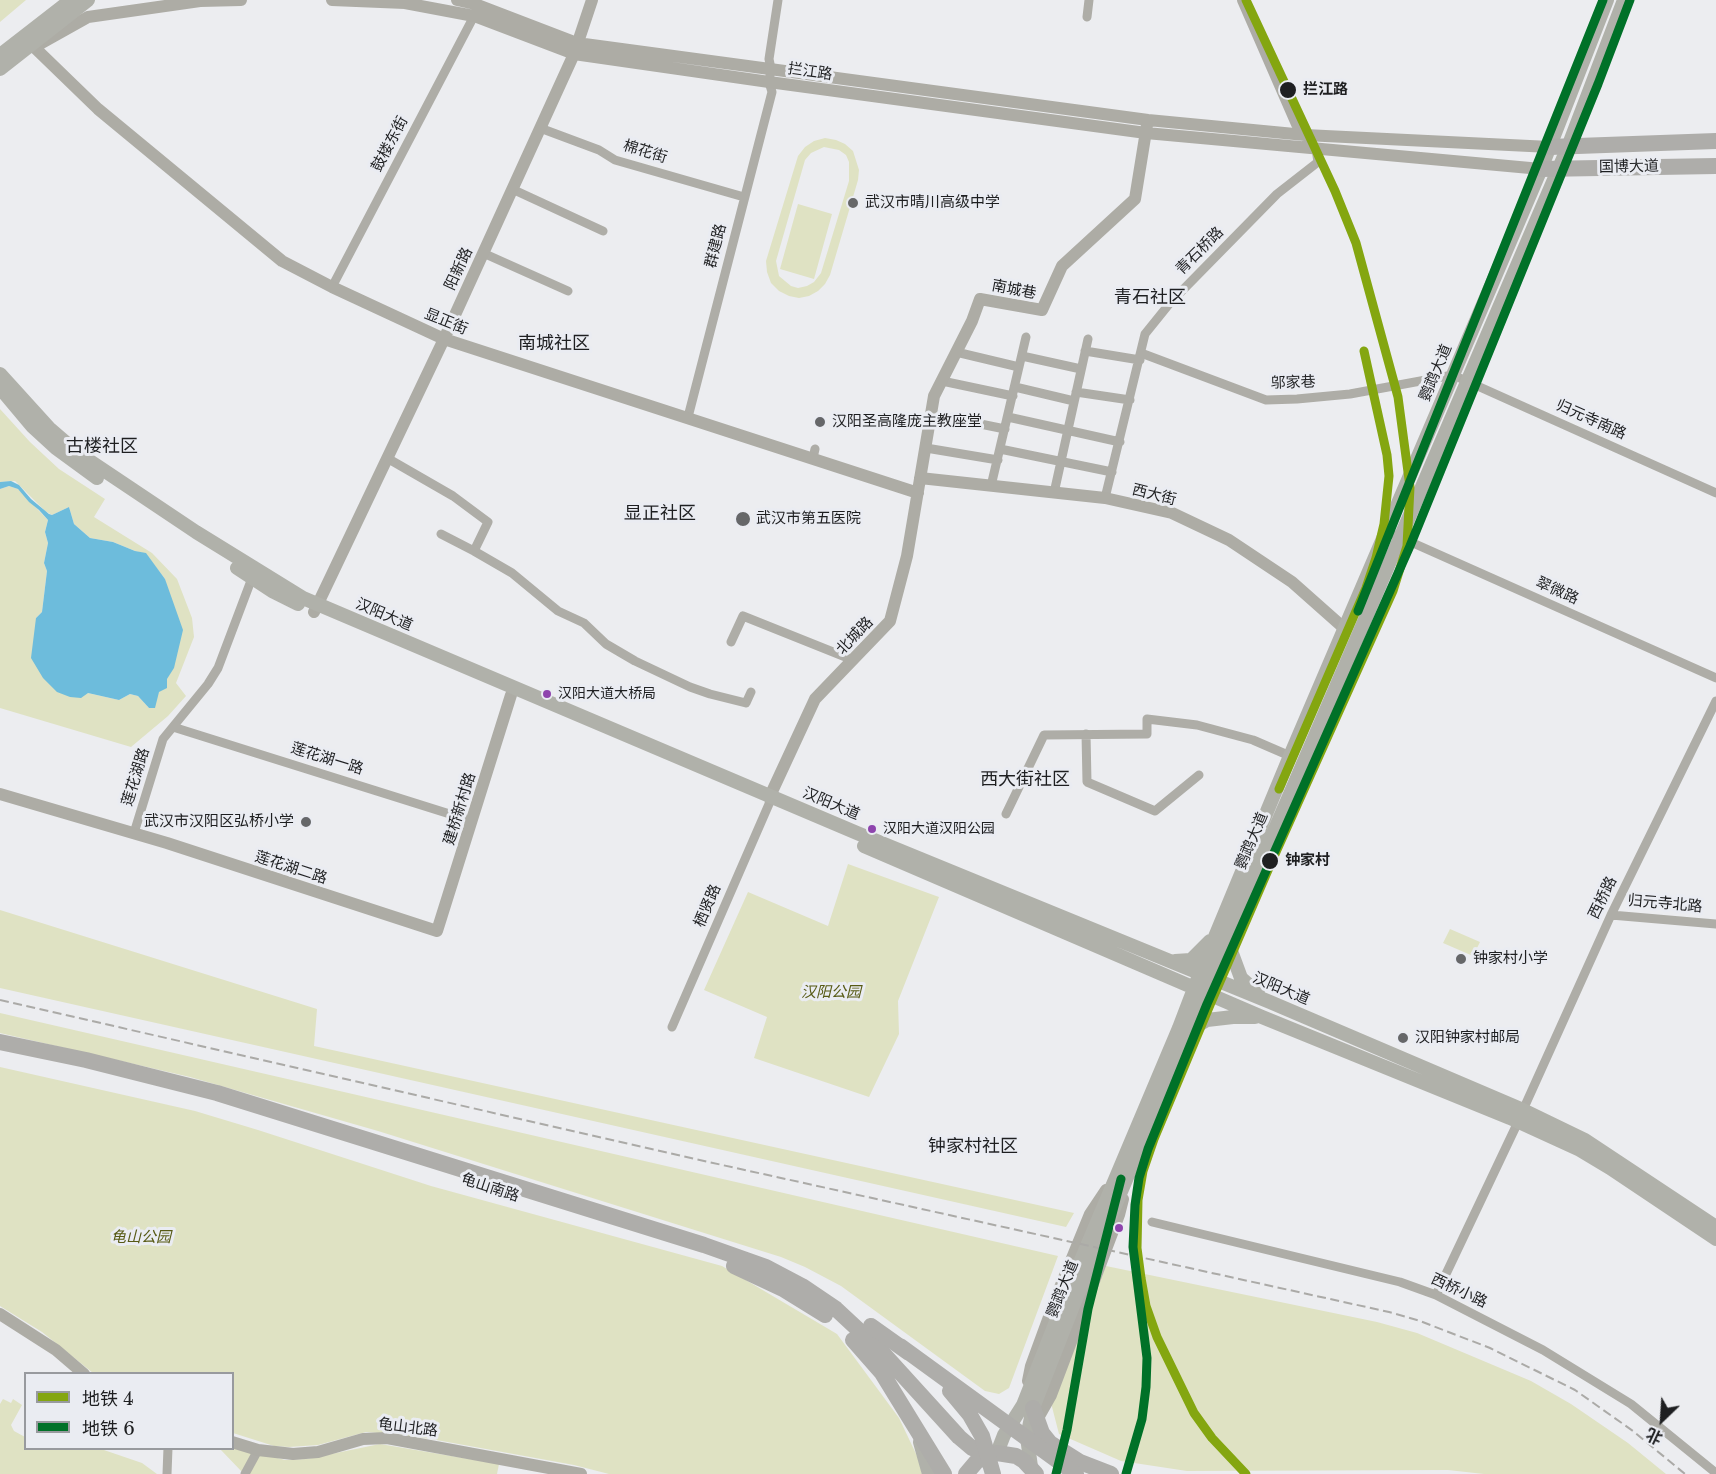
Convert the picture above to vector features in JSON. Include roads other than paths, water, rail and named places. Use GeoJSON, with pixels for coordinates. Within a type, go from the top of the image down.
{"type":"FeatureCollection","features":[{"type":"Feature","properties":{"kind":"highway","name":"国博大道"},"geometry":{"type":"LineString","coordinates":[[1550,147],[1716,141]]}},
{"type":"Feature","properties":{"kind":"highway","name":"国博大道"},"geometry":{"type":"LineString","coordinates":[[1541,169],[1716,166]]}},
{"type":"Feature","properties":{"kind":"highway","name":"龟山南路"},"geometry":{"type":"LineString","coordinates":[[0,1042],[86,1060],[278,1111],[704,1245],[766,1267],[827,1302]]}},
{"type":"Feature","properties":{"kind":"highway","name":"龟山南路"},"geometry":{"type":"LineString","coordinates":[[0,1051],[228,1106],[734,1266],[807,1302],[840,1326],[882,1373],[944,1474]]}},
{"type":"Feature","properties":{"kind":"highway"},"geometry":{"type":"LineString","coordinates":[[827,1302],[871,1326],[900,1346],[1076,1474]]}},
{"type":"Feature","properties":{"kind":"highway"},"geometry":{"type":"LineString","coordinates":[[827,1302],[879,1349],[917,1394],[964,1442],[993,1454],[1016,1456],[1034,1471]]}},
{"type":"Feature","properties":{"kind":"highway"},"geometry":{"type":"LineString","coordinates":[[900,1346],[957,1397],[982,1436],[993,1474]]}},
{"type":"Feature","properties":{"kind":"highway"},"geometry":{"type":"LineString","coordinates":[[1031,1410],[1042,1433],[1050,1443],[1080,1462],[1111,1474]]}},
{"type":"Feature","properties":{"kind":"highway"},"geometry":{"type":"LineString","coordinates":[[966,1474],[977,1461],[993,1454]]}},
{"type":"Feature","properties":{"kind":"main road"},"geometry":{"type":"LineString","coordinates":[[0,55],[71,0]]}},
{"type":"Feature","properties":{"kind":"main road"},"geometry":{"type":"LineString","coordinates":[[0,69],[87,0]]}},
{"type":"Feature","properties":{"kind":"main road","name":"鹦鹉大道"},"geometry":{"type":"LineString","coordinates":[[1222,937],[1290,756],[1541,169],[1607,0]]}},
{"type":"Feature","properties":{"kind":"main road","name":"鹦鹉大道"},"geometry":{"type":"LineString","coordinates":[[1034,1471],[1027,1437],[1031,1410],[1125,1171],[1205,975],[1401,538],[1568,147],[1624,0]]}},
{"type":"Feature","properties":{"kind":"main road","name":"汉阳大道"},"geometry":{"type":"LineString","coordinates":[[0,374],[49,428],[78,453],[196,532],[316,608],[511,695],[1270,1002],[1520,1116],[1581,1150],[1716,1239]]}},
{"type":"Feature","properties":{"kind":"main road","name":"汉阳大道"},"geometry":{"type":"LineString","coordinates":[[0,388],[32,426],[73,462],[272,591],[769,800],[1262,1017],[1586,1140],[1716,1227]]}},
{"type":"Feature","properties":{"kind":"main road"},"geometry":{"type":"LineString","coordinates":[[1161,958],[1172,961],[1191,960],[1222,937],[1241,978],[1270,1002]]}},
{"type":"Feature","properties":{"kind":"main road"},"geometry":{"type":"LineString","coordinates":[[1156,971],[1180,994],[1184,1030],[1207,1020],[1262,1017]]}},
{"type":"Feature","properties":{"kind":"main road","name":"鹦鹉大道"},"geometry":{"type":"LineString","coordinates":[[993,1454],[1004,1435],[1031,1410]]}},
{"type":"Feature","properties":{"kind":"main road"},"geometry":{"type":"LineString","coordinates":[[917,1431],[929,1474]]}},
{"type":"Feature","properties":{"kind":"street"},"geometry":{"type":"LineString","coordinates":[[15,58],[88,17],[200,1],[241,0]]}},
{"type":"Feature","properties":{"kind":"street","name":"拦江路"},"geometry":{"type":"LineString","coordinates":[[332,0],[405,3],[474,16],[575,49],[770,82],[1146,133],[1541,169]]}},
{"type":"Feature","properties":{"kind":"street","name":"拦江路"},"geometry":{"type":"LineString","coordinates":[[457,0],[475,4],[575,49],[771,69],[1148,120],[1305,135],[1550,147]]}},
{"type":"Feature","properties":{"kind":"street","name":"阳新路"},"geometry":{"type":"LineString","coordinates":[[316,608],[444,339],[540,128],[575,49],[592,0]]}},
{"type":"Feature","properties":{"kind":"street","name":"群建路"},"geometry":{"type":"LineString","coordinates":[[688,417],[772,92],[769,59],[778,0]]}},
{"type":"Feature","properties":{"kind":"street"},"geometry":{"type":"LineString","coordinates":[[1087,17],[1089,0]]}},
{"type":"Feature","properties":{"kind":"street"},"geometry":{"type":"LineString","coordinates":[[1243,0],[1297,124],[1316,150]]}},
{"type":"Feature","properties":{"kind":"street","name":"鼓楼东街"},"geometry":{"type":"LineString","coordinates":[[332,287],[474,16]]}},
{"type":"Feature","properties":{"kind":"street","name":"显正街"},"geometry":{"type":"LineString","coordinates":[[34,47],[98,109],[282,261],[332,287],[444,339],[648,406],[814,454],[918,493]]}},
{"type":"Feature","properties":{"kind":"street","name":"南城巷"},"geometry":{"type":"LineString","coordinates":[[920,478],[934,396],[972,321],[980,299],[1042,310],[1062,266],[1135,199],[1148,120]]}},
{"type":"Feature","properties":{"kind":"street","name":"棉花街"},"geometry":{"type":"LineString","coordinates":[[540,128],[599,150],[615,160],[744,197]]}},
{"type":"Feature","properties":{"kind":"street","name":"青石桥路"},"geometry":{"type":"LineString","coordinates":[[1105,498],[1145,334],[1170,303],[1277,194],[1317,162],[1316,150]]}},
{"type":"Feature","properties":{"kind":"street"},"geometry":{"type":"LineString","coordinates":[[512,189],[603,231]]}},
{"type":"Feature","properties":{"kind":"street"},"geometry":{"type":"LineString","coordinates":[[483,253],[568,291]]}},
{"type":"Feature","properties":{"kind":"street"},"geometry":{"type":"LineString","coordinates":[[992,486],[1026,337]]}},
{"type":"Feature","properties":{"kind":"street"},"geometry":{"type":"LineString","coordinates":[[1054,493],[1088,339]]}},
{"type":"Feature","properties":{"kind":"street","name":"邬家巷"},"geometry":{"type":"LineString","coordinates":[[1085,351],[1141,357],[1266,400],[1350,394],[1453,375]]}},
{"type":"Feature","properties":{"kind":"street"},"geometry":{"type":"LineString","coordinates":[[956,352],[1019,366]]}},
{"type":"Feature","properties":{"kind":"street"},"geometry":{"type":"LineString","coordinates":[[1022,356],[1081,369]]}},
{"type":"Feature","properties":{"kind":"street","name":"归元寺南路"},"geometry":{"type":"LineString","coordinates":[[1453,375],[1716,493]]}},
{"type":"Feature","properties":{"kind":"street"},"geometry":{"type":"LineString","coordinates":[[942,381],[1014,392],[1130,400]]}},
{"type":"Feature","properties":{"kind":"street"},"geometry":{"type":"LineString","coordinates":[[931,414],[1005,429]]}},
{"type":"Feature","properties":{"kind":"street"},"geometry":{"type":"LineString","coordinates":[[1008,417],[1120,442]]}},
{"type":"Feature","properties":{"kind":"street"},"geometry":{"type":"LineString","coordinates":[[926,447],[998,460]]}},
{"type":"Feature","properties":{"kind":"street"},"geometry":{"type":"LineString","coordinates":[[1000,449],[1112,472]]}},
{"type":"Feature","properties":{"kind":"street"},"geometry":{"type":"LineString","coordinates":[[387,458],[453,496],[488,522],[474,551]]}},
{"type":"Feature","properties":{"kind":"street","name":"西大街"},"geometry":{"type":"LineString","coordinates":[[920,478],[1105,498],[1172,513],[1229,540],[1292,582],[1345,629]]}},
{"type":"Feature","properties":{"kind":"street","name":"北城路"},"geometry":{"type":"LineString","coordinates":[[769,800],[815,699],[890,621],[907,556],[920,478]]}},
{"type":"Feature","properties":{"kind":"street","name":"翠微路"},"geometry":{"type":"LineString","coordinates":[[1386,531],[1716,678]]}},
{"type":"Feature","properties":{"kind":"street"},"geometry":{"type":"LineString","coordinates":[[441,534],[512,573],[558,611],[584,623],[606,644],[635,661],[710,694],[746,703],[751,692]]}},
{"type":"Feature","properties":{"kind":"street","name":"莲花湖路"},"geometry":{"type":"LineString","coordinates":[[134,833],[163,739],[208,684],[218,668],[252,578]]}},
{"type":"Feature","properties":{"kind":"street"},"geometry":{"type":"LineString","coordinates":[[731,642],[743,616],[853,660]]}},
{"type":"Feature","properties":{"kind":"street","name":"建桥新村路"},"geometry":{"type":"LineString","coordinates":[[437,932],[511,695]]}},
{"type":"Feature","properties":{"kind":"street","name":"西桥路"},"geometry":{"type":"LineString","coordinates":[[1436,1295],[1611,915],[1716,701]]}},
{"type":"Feature","properties":{"kind":"street"},"geometry":{"type":"LineString","coordinates":[[1006,814],[1044,735],[1147,734],[1148,719],[1197,725],[1253,740],[1290,756]]}},
{"type":"Feature","properties":{"kind":"street","name":"莲花湖一路"},"geometry":{"type":"LineString","coordinates":[[173,727],[472,821]]}},
{"type":"Feature","properties":{"kind":"street"},"geometry":{"type":"LineString","coordinates":[[1086,734],[1087,782],[1155,811],[1199,775]]}},
{"type":"Feature","properties":{"kind":"street"},"geometry":{"type":"LineString","coordinates":[[0,794],[134,833]]}},
{"type":"Feature","properties":{"kind":"street","name":"栖贤路"},"geometry":{"type":"LineString","coordinates":[[672,1027],[769,800]]}},
{"type":"Feature","properties":{"kind":"street","name":"莲花湖二路"},"geometry":{"type":"LineString","coordinates":[[134,833],[437,932]]}},
{"type":"Feature","properties":{"kind":"street","name":"归元寺北路"},"geometry":{"type":"LineString","coordinates":[[1611,915],[1716,924]]}},
{"type":"Feature","properties":{"kind":"street"},"geometry":{"type":"LineString","coordinates":[[1031,1410],[1031,1366],[1057,1295],[1090,1214],[1125,1171]]}},
{"type":"Feature","properties":{"kind":"street","name":"西桥小路"},"geometry":{"type":"LineString","coordinates":[[1152,1222],[1400,1281],[1436,1295],[1544,1350],[1631,1404],[1716,1473]]}},
{"type":"Feature","properties":{"kind":"street"},"geometry":{"type":"LineString","coordinates":[[0,1314],[56,1350],[82,1372]]}},
{"type":"Feature","properties":{"kind":"street","name":"龟山北路"},"geometry":{"type":"LineString","coordinates":[[234,1443],[275,1453],[306,1454],[363,1439],[387,1438],[580,1474]]}},
{"type":"Feature","properties":{"kind":"street"},"geometry":{"type":"LineString","coordinates":[[167,1474],[168,1450]]}},
{"type":"Feature","properties":{"kind":"street"},"geometry":{"type":"LineString","coordinates":[[245,1474],[258,1450]]}},
{"type":"Feature","properties":{"kind":"water"},"geometry":{"type":"Polygon","coordinates":[[[11,481],[19,485],[49,514],[52,515],[69,507],[74,524],[90,538],[113,542],[146,553],[165,579],[183,630],[174,668],[167,679],[167,688],[159,692],[155,708],[149,708],[138,696],[130,694],[119,700],[88,693],[81,698],[70,697],[57,692],[43,678],[31,658],[36,618],[42,612],[47,571],[44,563],[48,543],[45,532],[48,520],[18,489],[9,486],[0,489],[0,482],[11,481]]]}},
{"type":"Feature","properties":{"kind":"railway"},"geometry":{"type":"LineString","coordinates":[[0,1000],[695,1159],[1389,1312],[1420,1321],[1490,1348],[1575,1390],[1633,1431],[1685,1474]]}},
{"type":"Feature","properties":{"kind":"metro line","name":"4"},"geometry":{"type":"LineString","coordinates":[[1246,0],[1335,191],[1356,243],[1398,397],[1410,487],[1407,546],[1393,591],[1210,1005],[1154,1139],[1143,1171],[1138,1200],[1137,1248],[1141,1278],[1146,1306],[1157,1337],[1194,1413],[1212,1438],[1246,1474]]}},
{"type":"Feature","properties":{"kind":"metro line","name":"6"},"geometry":{"type":"LineString","coordinates":[[1358,611],[1603,0]]}},
{"type":"Feature","properties":{"kind":"metro line","name":"6"},"geometry":{"type":"LineString","coordinates":[[1126,1474],[1142,1419],[1146,1387],[1147,1358],[1133,1247],[1139,1178],[1148,1149],[1207,1004],[1410,546],[1630,0]]}},
{"type":"Feature","properties":{"kind":"metro line","name":"4"},"geometry":{"type":"LineString","coordinates":[[1279,789],[1366,588],[1384,524],[1389,476],[1387,455],[1364,351]]}},
{"type":"Feature","properties":{"kind":"metro line","name":"6"},"geometry":{"type":"LineString","coordinates":[[1056,1474],[1067,1430],[1088,1309],[1121,1179]]}},
{"type":"Feature","properties":{"kind":"place","name":"拦江路"},"geometry":{"type":"Point","coordinates":[1288,90]}},
{"type":"Feature","properties":{"kind":"place","name":"武汉市晴川高级中学"},"geometry":{"type":"Point","coordinates":[853,203]}},
{"type":"Feature","properties":{"kind":"place","name":"汉阳圣高隆庞主教座堂"},"geometry":{"type":"Point","coordinates":[820,422]}},
{"type":"Feature","properties":{"kind":"place","name":"武汉市第五医院"},"geometry":{"type":"Point","coordinates":[743,519]}},
{"type":"Feature","properties":{"kind":"place","name":"汉阳大道大桥局"},"geometry":{"type":"Point","coordinates":[547,694]}},
{"type":"Feature","properties":{"kind":"place","name":"武汉市汉阳区弘桥小学"},"geometry":{"type":"Point","coordinates":[306,822]}},
{"type":"Feature","properties":{"kind":"place","name":"汉阳大道汉阳公园"},"geometry":{"type":"Point","coordinates":[872,829]}},
{"type":"Feature","properties":{"kind":"place","name":"钟家村"},"geometry":{"type":"Point","coordinates":[1270,861]}},
{"type":"Feature","properties":{"kind":"place","name":"钟家村小学"},"geometry":{"type":"Point","coordinates":[1461,959]}},
{"type":"Feature","properties":{"kind":"place","name":"汉阳钟家村邮局"},"geometry":{"type":"Point","coordinates":[1403,1038]}},
{"type":"Feature","properties":{"kind":"district","name":"青石社区"},"geometry":{"type":"Point","coordinates":[1150,298]}},
{"type":"Feature","properties":{"kind":"district","name":"南城社区"},"geometry":{"type":"Point","coordinates":[554,344]}},
{"type":"Feature","properties":{"kind":"district","name":"古楼社区"},"geometry":{"type":"Point","coordinates":[102,447]}},
{"type":"Feature","properties":{"kind":"district","name":"显正社区"},"geometry":{"type":"Point","coordinates":[660,514]}},
{"type":"Feature","properties":{"kind":"district","name":"西大街社区"},"geometry":{"type":"Point","coordinates":[1025,780]}},
{"type":"Feature","properties":{"kind":"district","name":"钟家村社区"},"geometry":{"type":"Point","coordinates":[973,1147]}},
{"type":"Feature","properties":{"kind":"park label","name":"汉阳公园"},"geometry":{"type":"Point","coordinates":[831,993]}},
{"type":"Feature","properties":{"kind":"park label","name":"龟山公园"},"geometry":{"type":"Point","coordinates":[141,1238]}}]}
